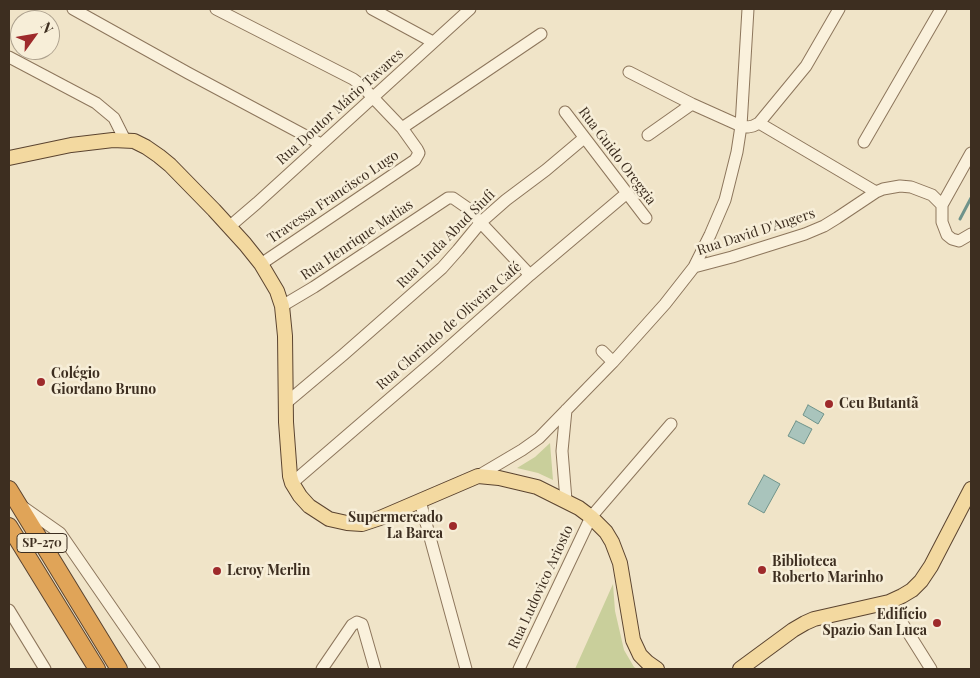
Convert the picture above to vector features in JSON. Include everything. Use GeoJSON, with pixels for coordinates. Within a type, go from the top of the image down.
{"type":"FeatureCollection","features":[{"type":"Feature","properties":{"kind":"highway","name":"SP-270"},"geometry":{"type":"LineString","coordinates":[[13,495],[119,668]]}},
{"type":"Feature","properties":{"kind":"highway","name":"SP-270"},"geometry":{"type":"LineString","coordinates":[[9,526],[97,669]]}},
{"type":"Feature","properties":{"kind":"main road"},"geometry":{"type":"LineString","coordinates":[[9,158],[71,145],[125,140],[134,141],[146,147],[170,165],[261,264],[274,286],[282,306],[285,336],[286,403],[292,483],[309,506],[329,519],[362,524],[478,476],[524,483],[566,500],[590,517],[606,532],[612,542],[620,564],[633,640],[640,655],[656,669]]}},
{"type":"Feature","properties":{"kind":"main road"},"geometry":{"type":"LineString","coordinates":[[740,669],[794,630],[814,619],[889,602],[912,590],[922,581],[971,489]]}},
{"type":"Feature","properties":{"kind":"street"},"geometry":{"type":"LineString","coordinates":[[73,9],[321,144]]}},
{"type":"Feature","properties":{"kind":"street"},"geometry":{"type":"LineString","coordinates":[[216,9],[353,79],[402,128],[540,34]]}},
{"type":"Feature","properties":{"kind":"street"},"geometry":{"type":"LineString","coordinates":[[372,9],[434,42]]}},
{"type":"Feature","properties":{"kind":"street","name":"Rua Doutor Mário Tavares"},"geometry":{"type":"LineString","coordinates":[[228,227],[257,203],[470,9]]}},
{"type":"Feature","properties":{"kind":"street"},"geometry":{"type":"LineString","coordinates":[[478,476],[539,438],[613,362],[665,304],[694,267],[725,200],[737,152],[741,126],[748,9]]}},
{"type":"Feature","properties":{"kind":"street"},"geometry":{"type":"LineString","coordinates":[[629,72],[692,104],[741,126],[748,127],[759,123],[806,66],[839,9]]}},
{"type":"Feature","properties":{"kind":"street"},"geometry":{"type":"LineString","coordinates":[[864,142],[941,9]]}},
{"type":"Feature","properties":{"kind":"street"},"geometry":{"type":"LineString","coordinates":[[9,57],[96,103],[114,118],[125,140]]}},
{"type":"Feature","properties":{"kind":"street"},"geometry":{"type":"LineString","coordinates":[[648,135],[692,104]]}},
{"type":"Feature","properties":{"kind":"street","name":"Rua Guido Oreggia"},"geometry":{"type":"LineString","coordinates":[[565,112],[646,218]]}},
{"type":"Feature","properties":{"kind":"street"},"geometry":{"type":"LineString","coordinates":[[759,123],[876,192]]}},
{"type":"Feature","properties":{"kind":"street","name":"Travessa Francisco Lugo"},"geometry":{"type":"LineString","coordinates":[[261,264],[415,160],[418,153],[417,149],[402,128]]}},
{"type":"Feature","properties":{"kind":"street","name":"Rua Linda Abud Siufi"},"geometry":{"type":"LineString","coordinates":[[286,403],[343,356],[442,268],[481,222],[584,138]]}},
{"type":"Feature","properties":{"kind":"street"},"geometry":{"type":"LineString","coordinates":[[971,153],[942,205],[942,222],[947,235],[955,240],[969,236],[971,225]]}},
{"type":"Feature","properties":{"kind":"street","name":"Rua David D'Angers"},"geometry":{"type":"LineString","coordinates":[[694,267],[805,234],[824,226],[876,192],[892,187],[911,187],[932,195],[942,205]]}},
{"type":"Feature","properties":{"kind":"street","name":"Rua Clorindo de Oliveira Café"},"geometry":{"type":"LineString","coordinates":[[292,483],[627,193]]}},
{"type":"Feature","properties":{"kind":"street","name":"Rua Henrique Matias"},"geometry":{"type":"LineString","coordinates":[[282,306],[314,287],[448,198],[457,200],[481,222]]}},
{"type":"Feature","properties":{"kind":"street"},"geometry":{"type":"LineString","coordinates":[[481,222],[530,276]]}},
{"type":"Feature","properties":{"kind":"street"},"geometry":{"type":"LineString","coordinates":[[602,351],[613,362]]}},
{"type":"Feature","properties":{"kind":"street"},"geometry":{"type":"LineString","coordinates":[[566,410],[562,451],[566,500]]}},
{"type":"Feature","properties":{"kind":"street","name":"Rua Ludovico Ariosto"},"geometry":{"type":"LineString","coordinates":[[519,669],[590,517],[671,424]]}},
{"type":"Feature","properties":{"kind":"street"},"geometry":{"type":"LineString","coordinates":[[550,426],[563,439]]}},
{"type":"Feature","properties":{"kind":"street"},"geometry":{"type":"LineString","coordinates":[[13,495],[60,533],[154,669]]}},
{"type":"Feature","properties":{"kind":"street"},"geometry":{"type":"LineString","coordinates":[[420,501],[466,669]]}},
{"type":"Feature","properties":{"kind":"street"},"geometry":{"type":"LineString","coordinates":[[889,602],[931,669]]}},
{"type":"Feature","properties":{"kind":"street"},"geometry":{"type":"LineString","coordinates":[[9,610],[45,669]]}},
{"type":"Feature","properties":{"kind":"street"},"geometry":{"type":"LineString","coordinates":[[322,669],[354,623],[362,624],[375,669]]}},
{"type":"Feature","properties":{"kind":"green space"},"geometry":{"type":"Polygon","coordinates":[[[550,443],[553,480],[538,473],[517,468],[535,457],[550,443]]]}},
{"type":"Feature","properties":{"kind":"green space"},"geometry":{"type":"Polygon","coordinates":[[[613,584],[615,611],[624,650],[637,669],[575,669],[613,584]]]}},
{"type":"Feature","properties":{"kind":"water"},"geometry":{"type":"Polygon","coordinates":[[[808,405],[824,414],[818,424],[803,415],[808,405]]]}},
{"type":"Feature","properties":{"kind":"water"},"geometry":{"type":"Polygon","coordinates":[[[796,421],[812,429],[804,444],[788,436],[796,421]]]}},
{"type":"Feature","properties":{"kind":"water"},"geometry":{"type":"Polygon","coordinates":[[[764,475],[780,484],[764,513],[748,504],[764,475]]]}},
{"type":"Feature","properties":{"kind":"waterway"},"geometry":{"type":"LineString","coordinates":[[960,219],[971,198]]}},
{"type":"Feature","properties":{"kind":"place","name":"Colégio Giordano Bruno"},"geometry":{"type":"Point","coordinates":[41,382]}},
{"type":"Feature","properties":{"kind":"place","name":"Ceu Butantã"},"geometry":{"type":"Point","coordinates":[829,404]}},
{"type":"Feature","properties":{"kind":"place","name":"Supermercado La Barca"},"geometry":{"type":"Point","coordinates":[453,526]}},
{"type":"Feature","properties":{"kind":"place","name":"Biblioteca Roberto Marinho"},"geometry":{"type":"Point","coordinates":[762,570]}},
{"type":"Feature","properties":{"kind":"place","name":"Leroy Merlin"},"geometry":{"type":"Point","coordinates":[217,571]}},
{"type":"Feature","properties":{"kind":"place","name":"Edifício Spazio San Luca"},"geometry":{"type":"Point","coordinates":[937,623]}}]}
